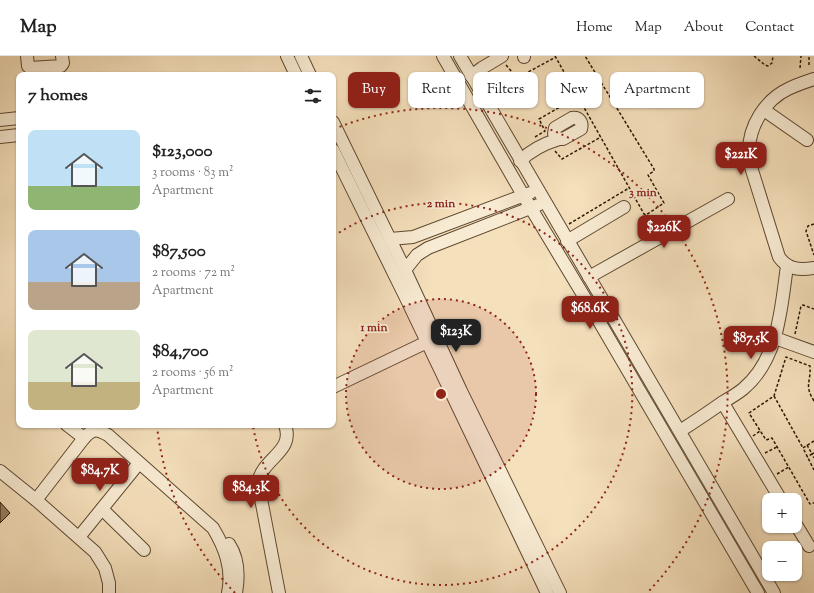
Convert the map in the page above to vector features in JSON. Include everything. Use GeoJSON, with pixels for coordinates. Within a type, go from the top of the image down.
{"type":"FeatureCollection","features":[{"type":"Feature","properties":{"kind":"street"},"geometry":{"type":"LineString","coordinates":[[27,56],[28,66],[30,68],[61,66],[63,63],[62,56]]}},
{"type":"Feature","properties":{"kind":"street"},"geometry":{"type":"LineString","coordinates":[[287,56],[295,72]]}},
{"type":"Feature","properties":{"kind":"street"},"geometry":{"type":"LineString","coordinates":[[301,56],[309,72]]}},
{"type":"Feature","properties":{"kind":"street"},"geometry":{"type":"LineString","coordinates":[[443,56],[523,195],[758,593]]}},
{"type":"Feature","properties":{"kind":"street"},"geometry":{"type":"LineString","coordinates":[[460,56],[774,593]]}},
{"type":"Feature","properties":{"kind":"street"},"geometry":{"type":"LineString","coordinates":[[469,72],[478,63],[491,56]]}},
{"type":"Feature","properties":{"kind":"street"},"geometry":{"type":"LineString","coordinates":[[469,72],[503,61]]}},
{"type":"Feature","properties":{"kind":"street"},"geometry":{"type":"LineString","coordinates":[[814,79],[787,89],[770,102],[755,123],[750,137],[749,152],[751,167],[779,257],[786,266],[796,269],[814,268]]}},
{"type":"Feature","properties":{"kind":"street"},"geometry":{"type":"LineString","coordinates":[[764,110],[807,140]]}},
{"type":"Feature","properties":{"kind":"street"},"geometry":{"type":"LineString","coordinates":[[0,120],[16,118]]}},
{"type":"Feature","properties":{"kind":"street"},"geometry":{"type":"LineString","coordinates":[[336,129],[405,270],[410,295],[427,342],[547,593]]}},
{"type":"Feature","properties":{"kind":"street"},"geometry":{"type":"LineString","coordinates":[[0,136],[16,135]]}},
{"type":"Feature","properties":{"kind":"street"},"geometry":{"type":"LineString","coordinates":[[518,157],[528,155],[551,142],[556,136]]}},
{"type":"Feature","properties":{"kind":"street"},"geometry":{"type":"LineString","coordinates":[[336,156],[461,391],[560,593]]}},
{"type":"Feature","properties":{"kind":"street"},"geometry":{"type":"LineString","coordinates":[[390,239],[405,239],[413,237],[537,190]]}},
{"type":"Feature","properties":{"kind":"street"},"geometry":{"type":"LineString","coordinates":[[589,278],[728,199]]}},
{"type":"Feature","properties":{"kind":"street"},"geometry":{"type":"LineString","coordinates":[[405,270],[417,255],[428,248],[544,202]]}},
{"type":"Feature","properties":{"kind":"street"},"geometry":{"type":"LineString","coordinates":[[567,241],[624,207]]}},
{"type":"Feature","properties":{"kind":"street"},"geometry":{"type":"LineString","coordinates":[[680,431],[744,388],[757,374],[768,357],[780,319],[786,266]]}},
{"type":"Feature","properties":{"kind":"street"},"geometry":{"type":"LineString","coordinates":[[775,338],[814,352]]}},
{"type":"Feature","properties":{"kind":"street"},"geometry":{"type":"LineString","coordinates":[[336,386],[427,342]]}},
{"type":"Feature","properties":{"kind":"street"},"geometry":{"type":"LineString","coordinates":[[723,403],[777,493]]}},
{"type":"Feature","properties":{"kind":"street"},"geometry":{"type":"LineString","coordinates":[[71,428],[84,438]]}},
{"type":"Feature","properties":{"kind":"street"},"geometry":{"type":"LineString","coordinates":[[279,593],[258,483],[263,468],[286,442],[286,428]]}},
{"type":"Feature","properties":{"kind":"street"},"geometry":{"type":"LineString","coordinates":[[36,500],[84,438],[89,433],[95,430],[100,430],[108,435],[213,528],[223,535],[231,547],[237,562],[238,583],[236,593]]}},
{"type":"Feature","properties":{"kind":"street"},"geometry":{"type":"LineString","coordinates":[[79,537],[140,463]]}},
{"type":"Feature","properties":{"kind":"street"},"geometry":{"type":"LineString","coordinates":[[0,471],[36,500],[95,552],[105,568],[109,583],[109,593]]}},
{"type":"Feature","properties":{"kind":"street"},"geometry":{"type":"LineString","coordinates":[[102,509],[144,550]]}},
{"type":"Feature","properties":{"kind":"street"},"geometry":{"type":"LineString","coordinates":[[213,528],[221,541],[227,556],[229,571],[228,593]]}},
{"type":"Feature","properties":{"kind":"street"},"geometry":{"type":"LineString","coordinates":[[801,533],[809,546]]}},
{"type":"Feature","properties":{"kind":"path"},"geometry":{"type":"LineString","coordinates":[[503,61],[517,78],[556,56],[565,72]]}},
{"type":"Feature","properties":{"kind":"path"},"geometry":{"type":"LineString","coordinates":[[585,56],[654,169],[648,175],[664,204],[644,214],[585,108]]}},
{"type":"Feature","properties":{"kind":"path"},"geometry":{"type":"LineString","coordinates":[[754,56],[768,66],[772,63],[773,56]]}},
{"type":"Feature","properties":{"kind":"path"},"geometry":{"type":"LineString","coordinates":[[800,68],[801,56]]}},
{"type":"Feature","properties":{"kind":"path"},"geometry":{"type":"LineString","coordinates":[[809,56],[809,65]]}},
{"type":"Feature","properties":{"kind":"path"},"geometry":{"type":"LineString","coordinates":[[531,140],[545,131],[539,119],[558,108]]}},
{"type":"Feature","properties":{"kind":"path"},"geometry":{"type":"LineString","coordinates":[[553,150],[555,150],[562,159],[601,137]]}},
{"type":"Feature","properties":{"kind":"path"},"geometry":{"type":"LineString","coordinates":[[567,223],[571,224],[629,188]]}},
{"type":"Feature","properties":{"kind":"path"},"geometry":{"type":"LineString","coordinates":[[814,224],[808,226],[806,231],[814,255]]}},
{"type":"Feature","properties":{"kind":"path"},"geometry":{"type":"LineString","coordinates":[[795,334],[801,306],[803,305],[814,309]]}},
{"type":"Feature","properties":{"kind":"path"},"geometry":{"type":"LineString","coordinates":[[814,402],[808,389],[810,366],[786,357],[774,396],[749,414],[766,440],[771,438],[810,504],[814,503]]}},
{"type":"Feature","properties":{"kind":"path"},"geometry":{"type":"LineString","coordinates":[[774,396],[814,470]]}},
{"type":"Feature","properties":{"kind":"path"},"geometry":{"type":"LineString","coordinates":[[803,448],[814,441]]}},
{"type":"Feature","properties":{"kind":"path"},"geometry":{"type":"LineString","coordinates":[[807,445],[813,453],[814,458]]}},
{"type":"Feature","properties":{"kind":"path"},"geometry":{"type":"LineString","coordinates":[[756,458],[777,447]]}},
{"type":"Feature","properties":{"kind":"path"},"geometry":{"type":"LineString","coordinates":[[808,457],[813,453]]}},
{"type":"Feature","properties":{"kind":"path"},"geometry":{"type":"LineString","coordinates":[[768,479],[789,468]]}},
{"type":"Feature","properties":{"kind":"building"},"geometry":{"type":"Polygon","coordinates":[[[0,502],[10,513],[0,523],[0,502]]]}}]}
